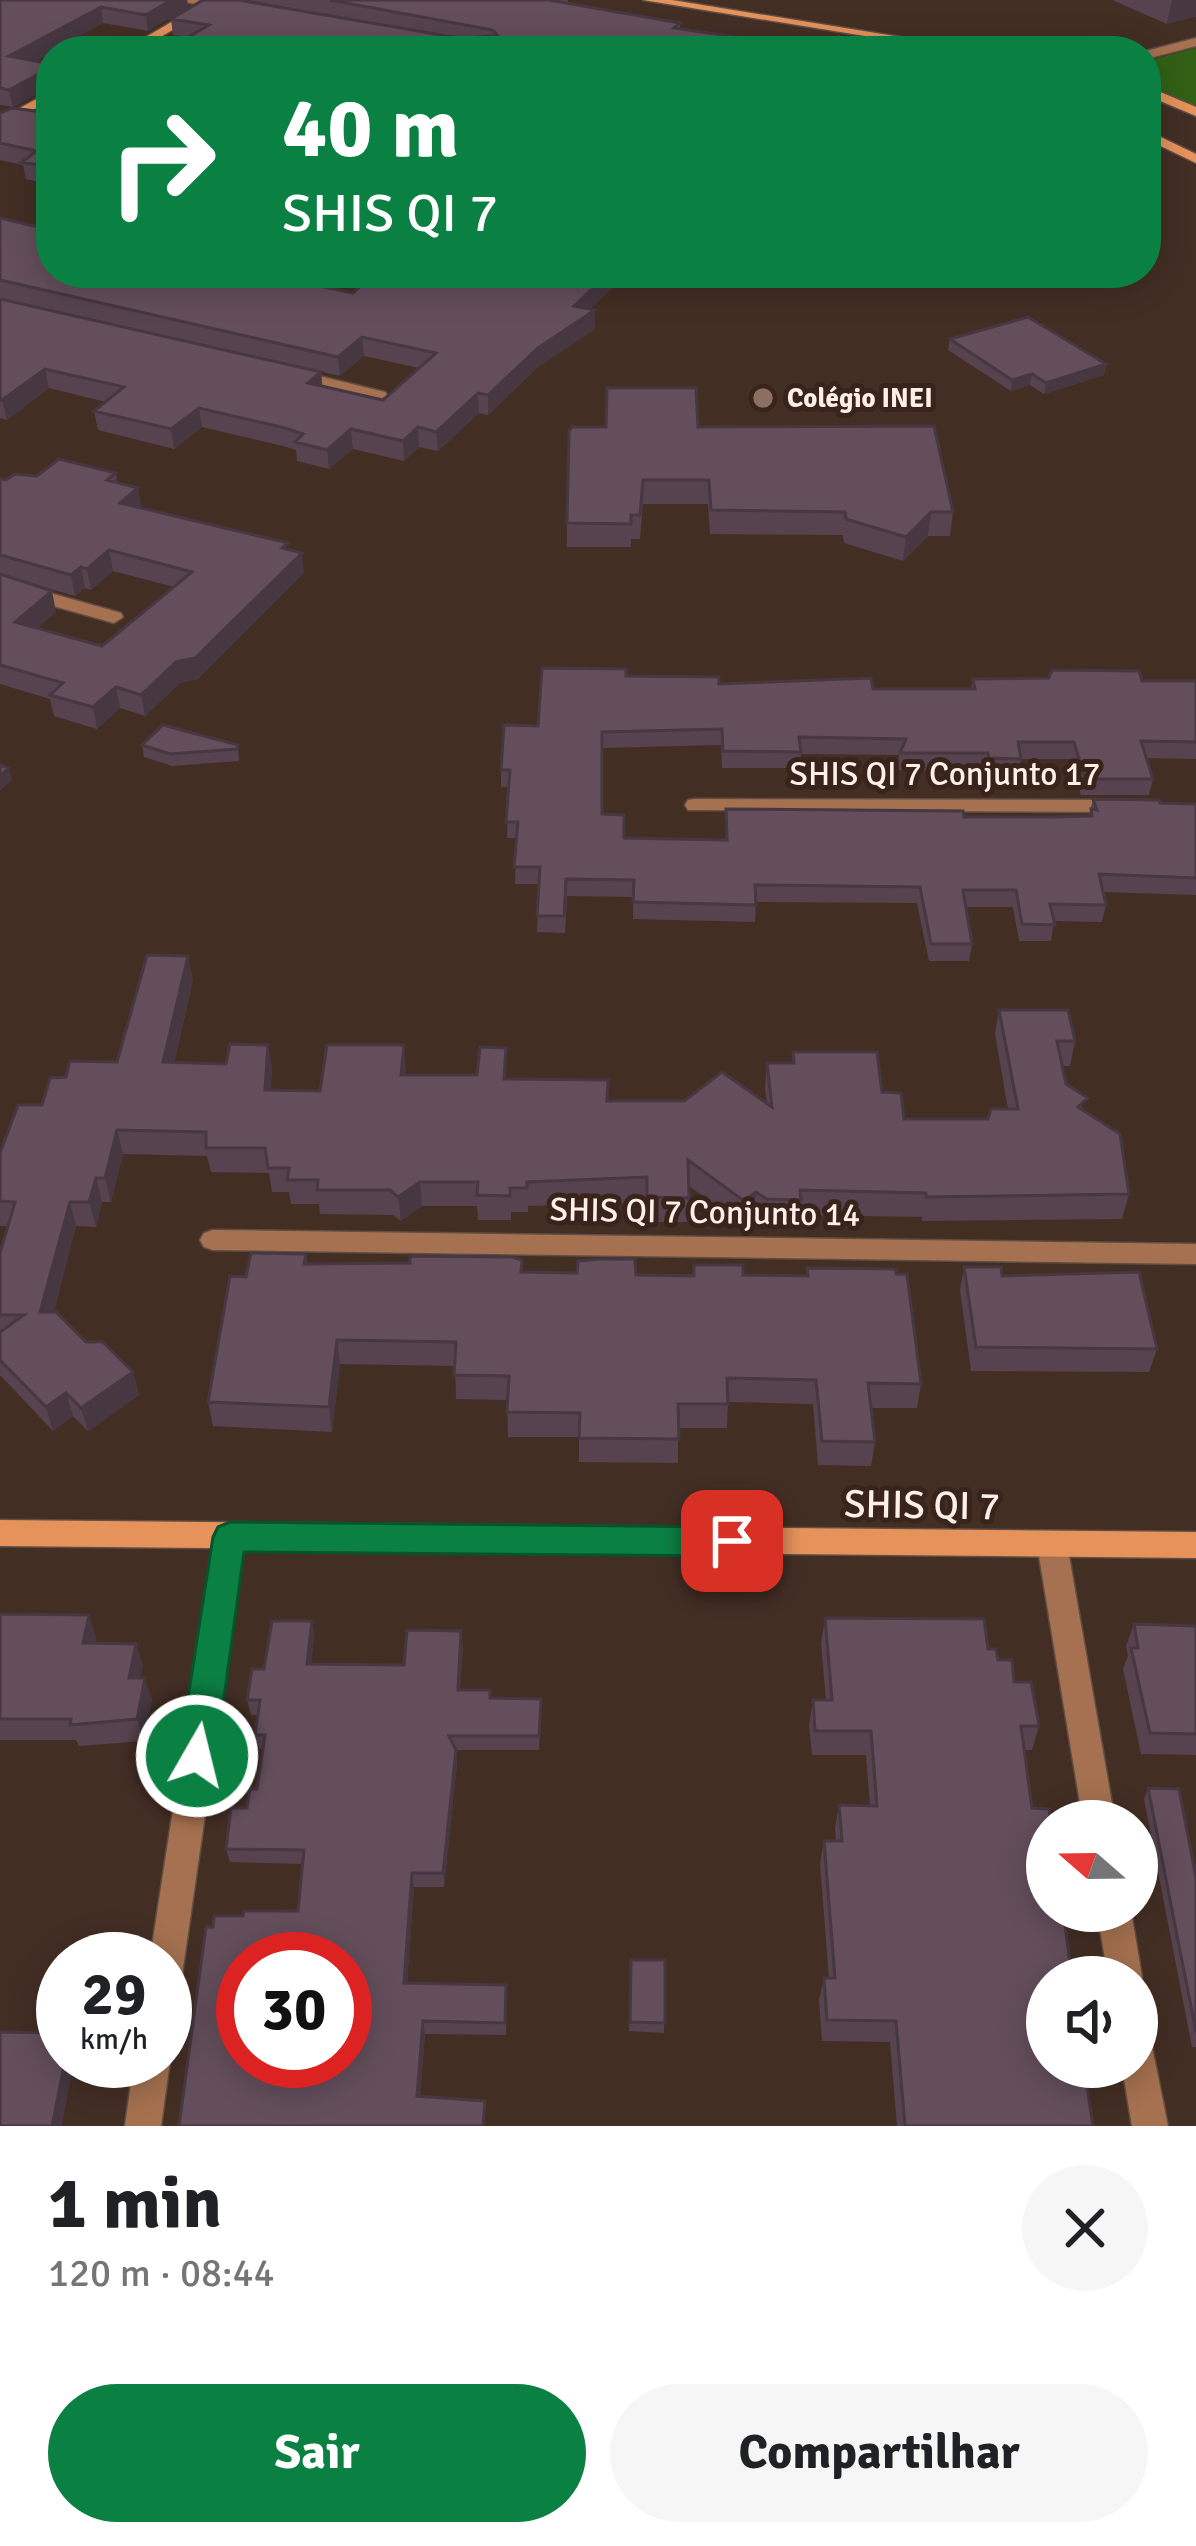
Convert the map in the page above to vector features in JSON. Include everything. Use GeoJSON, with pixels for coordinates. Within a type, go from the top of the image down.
{"type":"FeatureCollection","features":[{"type":"Feature","properties":{"kind":"street"},"geometry":{"type":"LineString","coordinates":[[181,0],[256,12]]}},
{"type":"Feature","properties":{"kind":"street"},"geometry":{"type":"LineString","coordinates":[[649,0],[880,36]]}},
{"type":"Feature","properties":{"kind":"street"},"geometry":{"type":"LineString","coordinates":[[154,36],[213,2]]}},
{"type":"Feature","properties":{"kind":"street"},"geometry":{"type":"LineString","coordinates":[[725,12],[819,36]]}},
{"type":"Feature","properties":{"kind":"street"},"geometry":{"type":"LineString","coordinates":[[1161,51],[1196,42]]}},
{"type":"Feature","properties":{"kind":"street"},"geometry":{"type":"LineString","coordinates":[[1161,97],[1192,111]]}},
{"type":"Feature","properties":{"kind":"street"},"geometry":{"type":"LineString","coordinates":[[5,118],[36,102]]}},
{"type":"Feature","properties":{"kind":"street"},"geometry":{"type":"LineString","coordinates":[[5,118],[32,119]]}},
{"type":"Feature","properties":{"kind":"street"},"geometry":{"type":"LineString","coordinates":[[1163,142],[1196,146]]}},
{"type":"Feature","properties":{"kind":"street"},"geometry":{"type":"LineString","coordinates":[[1163,142],[1196,159]]}},
{"type":"Feature","properties":{"kind":"street"},"geometry":{"type":"LineString","coordinates":[[274,370],[380,395]]}},
{"type":"Feature","properties":{"kind":"street"},"geometry":{"type":"LineString","coordinates":[[0,585],[114,617]]}},
{"type":"Feature","properties":{"kind":"street","name":"SHIS QI 7 Conjunto 17"},"geometry":{"type":"LineString","coordinates":[[694,805],[1148,806]]}},
{"type":"Feature","properties":{"kind":"street","name":"SHIS QI 7 Conjunto 14"},"geometry":{"type":"LineString","coordinates":[[213,1240],[1196,1255]]}},
{"type":"Feature","properties":{"kind":"street","name":"SHIS QI 7"},"geometry":{"type":"LineString","coordinates":[[0,1533],[1196,1545]]}},
{"type":"Feature","properties":{"kind":"street"},"geometry":{"type":"LineString","coordinates":[[172,1932],[230,1537]]}},
{"type":"Feature","properties":{"kind":"street"},"geometry":{"type":"LineString","coordinates":[[1052,1544],[1095,1800]]}},
{"type":"Feature","properties":{"kind":"street"},"geometry":{"type":"LineString","coordinates":[[143,2126],[148,2088]]}},
{"type":"Feature","properties":{"kind":"street"},"geometry":{"type":"LineString","coordinates":[[1144,2088],[1150,2126]]}},
{"type":"Feature","properties":{"kind":"green space"},"geometry":{"type":"Polygon","coordinates":[[[1196,48],[1196,108],[1161,92],[1161,57],[1196,48]]]}},
{"type":"Feature","properties":{"kind":"building"},"geometry":{"type":"Polygon","coordinates":[[[0,0],[171,0],[146,15],[101,7],[47,36],[36,36],[36,42],[9,56],[36,61],[36,75],[9,90],[0,88],[0,0]]]}},
{"type":"Feature","properties":{"kind":"building"},"geometry":{"type":"Polygon","coordinates":[[[203,0],[238,0],[447,36],[190,36],[209,25],[171,19],[203,0]]]}},
{"type":"Feature","properties":{"kind":"building"},"geometry":{"type":"Polygon","coordinates":[[[330,0],[549,0],[680,23],[674,28],[730,36],[489,36],[497,35],[493,30],[330,0]]]}},
{"type":"Feature","properties":{"kind":"building"},"geometry":{"type":"Polygon","coordinates":[[[12,108],[36,111],[36,151],[0,143],[0,113],[12,108]]]}},
{"type":"Feature","properties":{"kind":"building"},"geometry":{"type":"Polygon","coordinates":[[[0,218],[36,226],[36,288],[330,288],[353,293],[358,288],[593,288],[574,306],[595,310],[538,348],[488,395],[478,393],[436,432],[418,427],[403,441],[351,429],[327,450],[295,442],[303,434],[285,428],[199,408],[171,429],[94,411],[124,387],[45,369],[0,400],[0,299],[321,372],[308,383],[383,400],[436,353],[362,337],[338,357],[0,280],[0,218]]]}},
{"type":"Feature","properties":{"kind":"building"},"geometry":{"type":"Polygon","coordinates":[[[1028,317],[1106,364],[1046,383],[1032,374],[1012,380],[950,339],[1028,317]]]}},
{"type":"Feature","properties":{"kind":"building"},"geometry":{"type":"Polygon","coordinates":[[[607,388],[696,388],[698,427],[934,426],[953,512],[931,512],[906,537],[846,519],[845,512],[711,510],[709,480],[643,480],[640,515],[631,515],[631,524],[567,523],[569,431],[572,427],[606,427],[607,388]]]}},
{"type":"Feature","properties":{"kind":"building"},"geometry":{"type":"Polygon","coordinates":[[[59,459],[116,473],[107,480],[138,488],[120,503],[288,543],[282,548],[302,553],[195,658],[176,662],[141,695],[116,687],[93,707],[50,695],[63,683],[0,665],[0,574],[52,591],[15,622],[102,646],[192,572],[109,550],[87,569],[81,567],[71,575],[0,555],[0,479],[15,474],[37,476],[59,459]]]}},
{"type":"Feature","properties":{"kind":"building"},"geometry":{"type":"Polygon","coordinates":[[[542,668],[626,669],[626,676],[719,677],[719,684],[871,678],[873,689],[975,689],[973,679],[1049,678],[1052,670],[1139,671],[1142,681],[1196,681],[1196,742],[1141,741],[1153,779],[1085,779],[1074,742],[1018,742],[1021,759],[989,758],[988,753],[900,753],[906,739],[799,737],[801,752],[723,751],[722,729],[602,732],[602,814],[624,815],[624,838],[727,840],[726,809],[963,811],[964,817],[1050,817],[1092,816],[1091,809],[1097,810],[1093,799],[1159,800],[1196,804],[1196,878],[1099,874],[1106,905],[1050,904],[1055,925],[1022,924],[1016,890],[963,890],[972,944],[931,944],[920,887],[755,885],[756,905],[633,902],[634,880],[566,879],[564,916],[537,916],[540,867],[514,867],[518,822],[506,822],[510,770],[501,770],[504,725],[538,726],[542,668]]]}},
{"type":"Feature","properties":{"kind":"building"},"geometry":{"type":"Polygon","coordinates":[[[163,725],[238,745],[237,749],[170,754],[142,745],[163,725]]]}},
{"type":"Feature","properties":{"kind":"building"},"geometry":{"type":"Polygon","coordinates":[[[147,955],[188,956],[163,1062],[226,1064],[230,1044],[268,1045],[265,1090],[320,1091],[327,1045],[404,1045],[401,1075],[477,1075],[480,1047],[506,1048],[504,1079],[608,1080],[607,1101],[684,1101],[722,1072],[772,1107],[767,1063],[794,1063],[793,1052],[877,1052],[882,1092],[901,1093],[904,1119],[988,1119],[991,1109],[1018,1109],[999,1010],[1068,1010],[1075,1041],[1057,1041],[1066,1084],[1088,1098],[1078,1107],[1120,1134],[1129,1194],[926,1197],[926,1193],[800,1190],[801,1200],[766,1199],[756,1192],[744,1201],[688,1160],[689,1198],[647,1197],[647,1177],[527,1182],[527,1188],[510,1188],[510,1196],[477,1195],[478,1182],[420,1182],[398,1197],[390,1190],[317,1190],[318,1180],[287,1180],[289,1168],[268,1168],[265,1148],[206,1148],[206,1132],[117,1130],[105,1178],[96,1178],[89,1202],[70,1202],[40,1312],[56,1312],[86,1342],[103,1342],[133,1372],[81,1408],[66,1393],[46,1407],[0,1360],[0,1332],[24,1315],[0,1315],[0,1253],[15,1202],[0,1201],[0,1153],[18,1105],[42,1105],[50,1078],[66,1077],[70,1061],[117,1062],[147,955]]]}},
{"type":"Feature","properties":{"kind":"building"},"geometry":{"type":"Polygon","coordinates":[[[251,1253],[306,1254],[304,1264],[410,1263],[410,1256],[512,1257],[522,1260],[521,1272],[577,1273],[578,1261],[635,1259],[636,1275],[694,1276],[694,1265],[743,1265],[743,1275],[808,1276],[807,1268],[896,1269],[896,1274],[907,1274],[921,1384],[868,1383],[875,1442],[822,1441],[816,1380],[727,1378],[728,1404],[678,1404],[679,1439],[579,1438],[580,1413],[507,1412],[509,1376],[454,1375],[456,1342],[337,1340],[329,1407],[208,1402],[230,1276],[246,1277],[251,1253]]]}},
{"type":"Feature","properties":{"kind":"building"},"geometry":{"type":"Polygon","coordinates":[[[964,1267],[1001,1267],[1002,1276],[1139,1272],[1157,1349],[976,1347],[964,1267]]]}},
{"type":"Feature","properties":{"kind":"building"},"geometry":{"type":"Polygon","coordinates":[[[0,1614],[89,1615],[83,1643],[136,1644],[129,1678],[145,1678],[137,1719],[70,1725],[71,1719],[0,1719],[0,1614]]]}},
{"type":"Feature","properties":{"kind":"building"},"geometry":{"type":"Polygon","coordinates":[[[825,1618],[984,1619],[988,1649],[996,1649],[998,1660],[1012,1660],[1014,1682],[1031,1682],[1039,1726],[1021,1726],[1031,1800],[1026,1800],[1026,1932],[1066,1932],[1069,1956],[1026,1956],[1026,2088],[1087,2088],[1093,2126],[905,2126],[896,2021],[827,2020],[824,1978],[835,1978],[824,1841],[842,1841],[839,1805],[877,1806],[871,1731],[815,1731],[813,1700],[832,1700],[825,1618]]]}},
{"type":"Feature","properties":{"kind":"building"},"geometry":{"type":"Polygon","coordinates":[[[272,1621],[312,1621],[307,1664],[404,1665],[407,1630],[461,1631],[458,1690],[490,1690],[490,1698],[541,1699],[539,1736],[449,1736],[456,1750],[443,1873],[412,1873],[404,1983],[506,1985],[505,2023],[423,2021],[417,2096],[485,2101],[483,2126],[179,2126],[184,2088],[192,2088],[192,2030],[206,1927],[213,1927],[214,1916],[298,1911],[304,1850],[226,1849],[231,1808],[247,1808],[250,1789],[257,1789],[265,1735],[255,1735],[260,1700],[247,1700],[252,1669],[264,1669],[272,1621]]]}},
{"type":"Feature","properties":{"kind":"building"},"geometry":{"type":"Polygon","coordinates":[[[1134,1624],[1196,1626],[1196,1734],[1150,1733],[1131,1648],[1138,1648],[1134,1624]]]}},
{"type":"Feature","properties":{"kind":"building"},"geometry":{"type":"Polygon","coordinates":[[[1148,1788],[1179,1789],[1196,1878],[1196,2032],[1158,1839],[1158,1800],[1150,1800],[1148,1788]]]}},
{"type":"Feature","properties":{"kind":"building"},"geometry":{"type":"Polygon","coordinates":[[[631,1960],[665,1960],[665,2023],[630,2022],[631,1960]]]}},
{"type":"Feature","properties":{"kind":"building"},"geometry":{"type":"Polygon","coordinates":[[[0,2032],[36,2033],[36,2088],[60,2088],[52,2126],[0,2126],[0,2032]]]}},
{"type":"Feature","properties":{"kind":"place","name":"Colégio INEI"},"geometry":{"type":"Point","coordinates":[763,398]}},
{"type":"Feature","properties":{"kind":"route"},"geometry":{"type":"LineString","coordinates":[[197,1756],[230,1537],[732,1541]]}}]}
